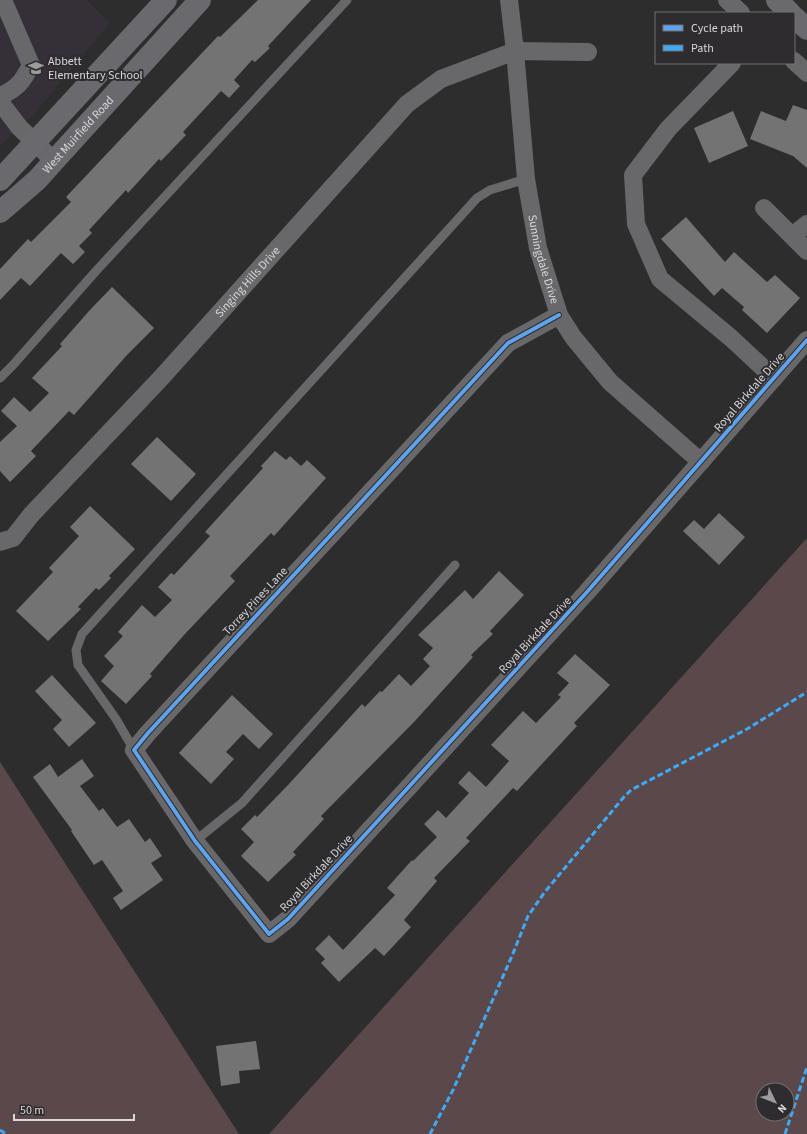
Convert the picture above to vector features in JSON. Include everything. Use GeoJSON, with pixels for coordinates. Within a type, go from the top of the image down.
{"type":"FeatureCollection","features":[{"type":"Feature","properties":{"kind":"street"},"geometry":{"type":"LineString","coordinates":[[0,96],[11,92],[24,80],[31,64],[3,0]]}},
{"type":"Feature","properties":{"kind":"street"},"geometry":{"type":"LineString","coordinates":[[0,180],[166,0]]}},
{"type":"Feature","properties":{"kind":"street","name":"West Muirfield Road"},"geometry":{"type":"LineString","coordinates":[[0,212],[54,161],[200,0]]}},
{"type":"Feature","properties":{"kind":"street","name":"Sunningdale Drive"},"geometry":{"type":"LineString","coordinates":[[508,0],[515,51],[526,178],[538,248],[559,315],[573,337],[610,382],[701,462]]}},
{"type":"Feature","properties":{"kind":"street"},"geometry":{"type":"LineString","coordinates":[[727,0],[740,12]]}},
{"type":"Feature","properties":{"kind":"street"},"geometry":{"type":"LineString","coordinates":[[776,0],[789,12]]}},
{"type":"Feature","properties":{"kind":"street"},"geometry":{"type":"LineString","coordinates":[[795,18],[807,29]]}},
{"type":"Feature","properties":{"kind":"street"},"geometry":{"type":"LineString","coordinates":[[515,51],[588,52]]}},
{"type":"Feature","properties":{"kind":"street","name":"Singing Hills Drive"},"geometry":{"type":"LineString","coordinates":[[0,542],[13,538],[31,515],[161,378],[407,104],[441,79],[515,51]]}},
{"type":"Feature","properties":{"kind":"street"},"geometry":{"type":"LineString","coordinates":[[795,62],[807,73]]}},
{"type":"Feature","properties":{"kind":"street"},"geometry":{"type":"LineString","coordinates":[[731,64],[668,129],[633,175],[636,224],[660,279],[731,338],[774,378]]}},
{"type":"Feature","properties":{"kind":"street"},"geometry":{"type":"LineString","coordinates":[[0,102],[19,127],[54,161]]}},
{"type":"Feature","properties":{"kind":"street"},"geometry":{"type":"LineString","coordinates":[[764,208],[807,251]]}},
{"type":"Feature","properties":{"kind":"street"},"geometry":{"type":"LineString","coordinates":[[792,236],[807,224]]}},
{"type":"Feature","properties":{"kind":"street","name":"Torrey Pines Lane"},"geometry":{"type":"LineString","coordinates":[[134,750],[247,624],[508,343],[559,315]]}},
{"type":"Feature","properties":{"kind":"street","name":"Royal Birkdale Drive"},"geometry":{"type":"LineString","coordinates":[[195,841],[269,934],[288,919],[582,598],[807,340]]}},
{"type":"Feature","properties":{"kind":"street"},"geometry":{"type":"LineString","coordinates":[[134,750],[195,841]]}},
{"type":"Feature","properties":{"kind":"lane"},"geometry":{"type":"LineString","coordinates":[[0,378],[96,271],[347,0]]}},
{"type":"Feature","properties":{"kind":"lane"},"geometry":{"type":"LineString","coordinates":[[134,750],[116,719],[78,665],[76,650],[82,634],[477,198],[490,190],[526,178]]}},
{"type":"Feature","properties":{"kind":"lane"},"geometry":{"type":"LineString","coordinates":[[195,841],[242,803],[455,565]]}},
{"type":"Feature","properties":{"kind":"shaded area","name":"Abbett Elementary School"},"geometry":{"type":"Polygon","coordinates":[[[0,0],[87,0],[110,23],[34,114],[0,146],[0,0]]]}},
{"type":"Feature","properties":{"kind":"shaded area"},"geometry":{"type":"Polygon","coordinates":[[[807,538],[807,1134],[269,1134],[807,538]]]}},
{"type":"Feature","properties":{"kind":"shaded area"},"geometry":{"type":"Polygon","coordinates":[[[0,762],[239,1134],[0,1134],[0,762]]]}},
{"type":"Feature","properties":{"kind":"building"},"geometry":{"type":"Polygon","coordinates":[[[258,0],[311,0],[268,46],[270,48],[255,62],[252,60],[234,80],[240,86],[229,98],[221,91],[183,132],[186,135],[161,161],[159,159],[128,193],[126,190],[89,230],[92,233],[79,246],[85,252],[73,264],[61,253],[30,286],[21,278],[0,300],[0,269],[28,239],[31,242],[71,202],[66,197],[218,36],[220,37],[258,0]]]}},
{"type":"Feature","properties":{"kind":"building"},"geometry":{"type":"Polygon","coordinates":[[[793,105],[807,110],[807,168],[793,156],[750,139],[761,111],[786,121],[793,105]]]}},
{"type":"Feature","properties":{"kind":"building"},"geometry":{"type":"Polygon","coordinates":[[[733,111],[748,146],[709,163],[694,128],[733,111]]]}},
{"type":"Feature","properties":{"kind":"building"},"geometry":{"type":"Polygon","coordinates":[[[686,217],[725,262],[734,252],[767,282],[775,275],[800,298],[767,333],[742,310],[744,307],[722,288],[714,296],[661,239],[686,217]]]}},
{"type":"Feature","properties":{"kind":"building"},"geometry":{"type":"Polygon","coordinates":[[[112,287],[154,328],[127,355],[74,415],[69,411],[31,451],[36,456],[10,482],[0,471],[0,442],[17,426],[1,411],[14,397],[30,412],[49,393],[32,378],[62,346],[60,344],[89,311],[112,287]]]}},
{"type":"Feature","properties":{"kind":"building"},"geometry":{"type":"Polygon","coordinates":[[[157,437],[196,474],[171,501],[131,464],[157,437]]]}},
{"type":"Feature","properties":{"kind":"building"},"geometry":{"type":"Polygon","coordinates":[[[275,451],[286,460],[290,456],[301,466],[307,460],[326,478],[274,536],[271,533],[230,576],[235,581],[184,635],[150,674],[152,676],[126,704],[101,681],[114,666],[104,656],[123,636],[118,632],[142,605],[155,617],[172,600],[158,587],[171,573],[174,575],[210,536],[205,532],[263,468],[261,466],[275,451]]]}},
{"type":"Feature","properties":{"kind":"building"},"geometry":{"type":"Polygon","coordinates":[[[90,506],[135,549],[109,576],[111,578],[99,590],[96,588],[78,607],[81,609],[48,641],[16,611],[53,572],[49,568],[79,536],[70,527],[90,506]]]}},
{"type":"Feature","properties":{"kind":"building"},"geometry":{"type":"Polygon","coordinates":[[[719,513],[745,537],[719,565],[683,531],[694,520],[704,529],[719,513]]]}},
{"type":"Feature","properties":{"kind":"building"},"geometry":{"type":"Polygon","coordinates":[[[499,571],[524,595],[490,631],[493,634],[471,655],[473,657],[414,722],[321,816],[324,819],[293,852],[296,855],[268,882],[241,856],[254,842],[241,829],[255,815],[257,817],[288,785],[362,704],[365,707],[399,674],[411,686],[430,666],[423,659],[433,648],[418,635],[465,590],[473,599],[499,571]]]}},
{"type":"Feature","properties":{"kind":"building"},"geometry":{"type":"Polygon","coordinates":[[[575,654],[610,685],[574,723],[577,726],[517,791],[513,788],[466,838],[470,841],[434,878],[437,881],[404,920],[411,927],[384,956],[375,948],[339,982],[321,963],[325,959],[315,949],[329,935],[343,950],[395,895],[387,888],[412,860],[413,861],[437,837],[424,824],[438,810],[446,818],[469,793],[458,783],[469,771],[486,787],[509,761],[491,745],[523,711],[536,723],[561,697],[558,695],[569,683],[557,673],[575,654]]]}},
{"type":"Feature","properties":{"kind":"building"},"geometry":{"type":"Polygon","coordinates":[[[52,675],[96,723],[69,747],[53,729],[62,720],[35,691],[52,675]]]}},
{"type":"Feature","properties":{"kind":"building"},"geometry":{"type":"Polygon","coordinates":[[[232,695],[273,734],[259,749],[243,734],[226,752],[234,759],[211,784],[179,753],[232,695]]]}},
{"type":"Feature","properties":{"kind":"building"},"geometry":{"type":"Polygon","coordinates":[[[82,759],[94,776],[80,786],[99,811],[103,808],[117,827],[129,819],[145,842],[150,838],[162,856],[151,863],[163,880],[121,910],[113,898],[123,891],[102,860],[94,865],[71,831],[72,830],[33,777],[50,764],[58,777],[82,759]]]}},
{"type":"Feature","properties":{"kind":"building"},"geometry":{"type":"Polygon","coordinates":[[[256,1041],[260,1069],[239,1071],[240,1083],[221,1086],[216,1046],[256,1041]]]}},
{"type":"Feature","properties":{"kind":"marked path"},"geometry":{"type":"LineString","coordinates":[[430,1134],[453,1090],[528,916],[544,893],[623,798],[631,790],[747,729],[807,692]]}},
{"type":"Feature","properties":{"kind":"marked path"},"geometry":{"type":"LineString","coordinates":[[785,1134],[807,1067]]}},
{"type":"Feature","properties":{"kind":"marked path"},"geometry":{"type":"LineString","coordinates":[[0,1130],[6,1134]]}},
{"type":"Feature","properties":{"kind":"cycle path"},"geometry":{"type":"LineString","coordinates":[[559,315],[508,343],[134,750],[195,841],[269,934],[288,919],[587,592],[807,340]]}},
{"type":"Feature","properties":{"kind":"place","name":"Abbett Elementary School"},"geometry":{"type":"Point","coordinates":[36,68]}}]}
